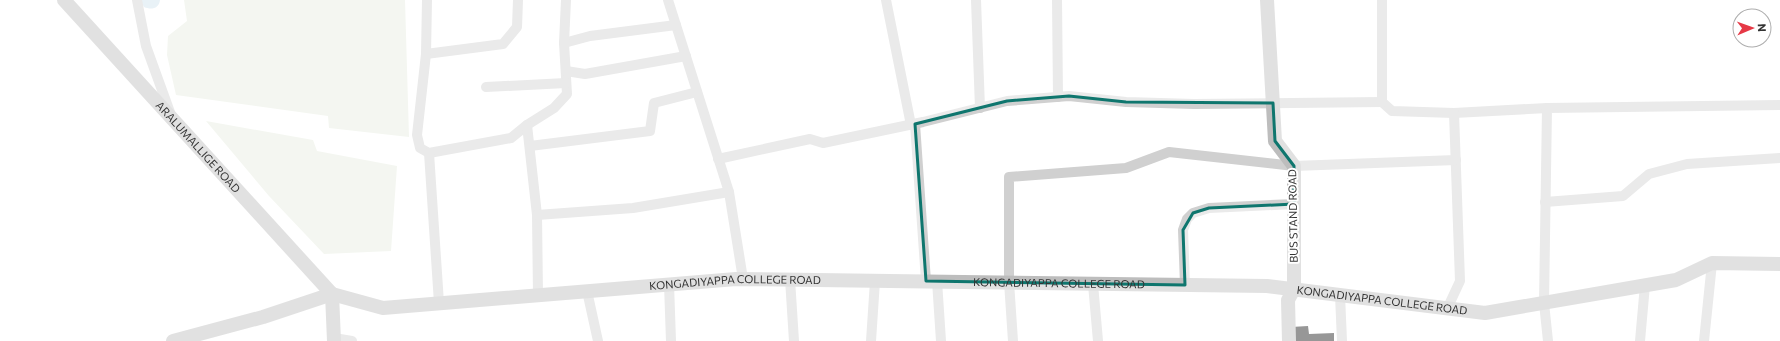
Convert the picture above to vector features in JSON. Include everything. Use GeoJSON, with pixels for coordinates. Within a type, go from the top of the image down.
{"type":"FeatureCollection","features":[{"type":"Feature","properties":{"kind":"street","name":"ARALUMALLIGE ROAD"},"geometry":{"type":"LineString","coordinates":[[64,0],[332,294]]}},
{"type":"Feature","properties":{"kind":"street"},"geometry":{"type":"LineString","coordinates":[[137,0],[146,46],[172,118]]}},
{"type":"Feature","properties":{"kind":"street"},"geometry":{"type":"LineString","coordinates":[[427,0],[426,54],[417,135],[420,148],[429,153],[511,138],[527,125],[554,108],[567,94],[564,43],[566,0]]}},
{"type":"Feature","properties":{"kind":"street"},"geometry":{"type":"LineString","coordinates":[[426,54],[503,44],[517,27],[518,0]]}},
{"type":"Feature","properties":{"kind":"street"},"geometry":{"type":"LineString","coordinates":[[668,0],[728,192],[743,279]]}},
{"type":"Feature","properties":{"kind":"street"},"geometry":{"type":"LineString","coordinates":[[886,0],[913,124],[932,281],[941,341]]}},
{"type":"Feature","properties":{"kind":"street"},"geometry":{"type":"LineString","coordinates":[[976,0],[980,108]]}},
{"type":"Feature","properties":{"kind":"street"},"geometry":{"type":"LineString","coordinates":[[1057,0],[1058,98]]}},
{"type":"Feature","properties":{"kind":"street","name":"BUS STAND ROAD"},"geometry":{"type":"LineString","coordinates":[[1267,0],[1275,141],[1294,166],[1294,289],[1288,300],[1289,341]]}},
{"type":"Feature","properties":{"kind":"street"},"geometry":{"type":"LineString","coordinates":[[1382,0],[1382,102]]}},
{"type":"Feature","properties":{"kind":"street"},"geometry":{"type":"LineString","coordinates":[[564,43],[590,36],[676,25]]}},
{"type":"Feature","properties":{"kind":"street"},"geometry":{"type":"LineString","coordinates":[[566,71],[584,74],[686,56]]}},
{"type":"Feature","properties":{"kind":"street"},"geometry":{"type":"LineString","coordinates":[[486,87],[566,83]]}},
{"type":"Feature","properties":{"kind":"street"},"geometry":{"type":"LineString","coordinates":[[530,146],[650,130],[654,103],[697,92]]}},
{"type":"Feature","properties":{"kind":"street"},"geometry":{"type":"LineString","coordinates":[[718,159],[810,139],[823,143],[1006,102],[1069,96],[1126,102],[1194,104],[1382,102],[1392,111],[1454,112],[1547,108],[1780,105]]}},
{"type":"Feature","properties":{"kind":"street"},"geometry":{"type":"LineString","coordinates":[[1547,108],[1544,302],[1548,341]]}},
{"type":"Feature","properties":{"kind":"street"},"geometry":{"type":"LineString","coordinates":[[1447,308],[1460,281],[1454,112]]}},
{"type":"Feature","properties":{"kind":"street"},"geometry":{"type":"LineString","coordinates":[[527,125],[537,215],[538,295]]}},
{"type":"Feature","properties":{"kind":"street"},"geometry":{"type":"LineString","coordinates":[[1013,341],[1009,282],[1009,177],[1126,168],[1169,152],[1294,166],[1456,160]]}},
{"type":"Feature","properties":{"kind":"street"},"geometry":{"type":"LineString","coordinates":[[429,153],[439,303]]}},
{"type":"Feature","properties":{"kind":"street"},"geometry":{"type":"LineString","coordinates":[[1545,202],[1624,196],[1649,174],[1687,164],[1780,158]]}},
{"type":"Feature","properties":{"kind":"street"},"geometry":{"type":"LineString","coordinates":[[537,215],[633,208],[728,192]]}},
{"type":"Feature","properties":{"kind":"street"},"geometry":{"type":"LineString","coordinates":[[1185,285],[1183,230],[1187,219],[1192,213],[1210,208],[1294,204]]}},
{"type":"Feature","properties":{"kind":"street"},"geometry":{"type":"LineString","coordinates":[[1704,341],[1712,263]]}},
{"type":"Feature","properties":{"kind":"street","name":"KONGADIYAPPA COLLEGE ROAD"},"geometry":{"type":"LineString","coordinates":[[332,294],[383,308],[743,279],[1268,286],[1485,313],[1676,280],[1712,263],[1780,264]]}},
{"type":"Feature","properties":{"kind":"street"},"geometry":{"type":"LineString","coordinates":[[790,279],[794,341]]}},
{"type":"Feature","properties":{"kind":"street"},"geometry":{"type":"LineString","coordinates":[[871,341],[875,281]]}},
{"type":"Feature","properties":{"kind":"street"},"geometry":{"type":"LineString","coordinates":[[669,284],[671,341]]}},
{"type":"Feature","properties":{"kind":"street"},"geometry":{"type":"LineString","coordinates":[[1093,284],[1098,341]]}},
{"type":"Feature","properties":{"kind":"street"},"geometry":{"type":"LineString","coordinates":[[1640,341],[1645,285]]}},
{"type":"Feature","properties":{"kind":"street"},"geometry":{"type":"LineString","coordinates":[[587,291],[598,341]]}},
{"type":"Feature","properties":{"kind":"street"},"geometry":{"type":"LineString","coordinates":[[173,341],[263,317],[332,294],[334,339],[352,341]]}},
{"type":"Feature","properties":{"kind":"street"},"geometry":{"type":"LineString","coordinates":[[1340,295],[1342,341]]}},
{"type":"Feature","properties":{"kind":"highlighted area"},"geometry":{"type":"Polygon","coordinates":[[[1069,96],[1126,102],[1273,103],[1275,141],[1294,166],[1294,204],[1209,208],[1193,213],[1183,230],[1185,285],[926,281],[915,124],[1007,101],[1069,96]]]}},
{"type":"Feature","properties":{"kind":"shaded area"},"geometry":{"type":"Polygon","coordinates":[[[184,0],[405,0],[409,137],[329,128],[328,116],[176,95],[167,55],[168,36],[187,21],[184,0]]]}},
{"type":"Feature","properties":{"kind":"shaded area"},"geometry":{"type":"Polygon","coordinates":[[[206,121],[313,140],[317,151],[397,166],[391,251],[324,254],[269,196],[206,121]]]}},
{"type":"Feature","properties":{"kind":"water"},"geometry":{"type":"Polygon","coordinates":[[[140,0],[160,0],[156,7],[149,8],[144,7],[140,0]]]}},
{"type":"Feature","properties":{"kind":"building"},"geometry":{"type":"Polygon","coordinates":[[[1308,326],[1309,334],[1334,333],[1334,341],[1292,341],[1291,327],[1308,326]]]}}]}
